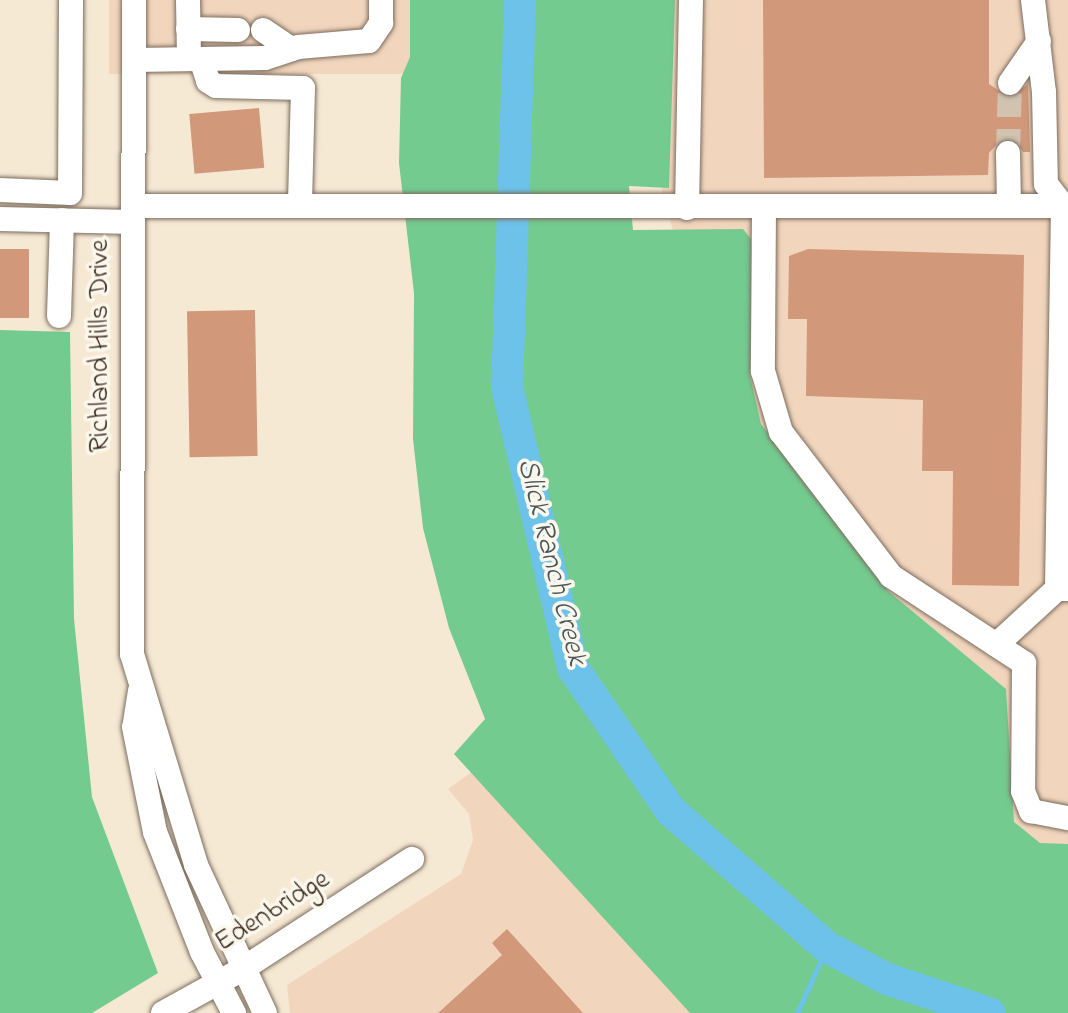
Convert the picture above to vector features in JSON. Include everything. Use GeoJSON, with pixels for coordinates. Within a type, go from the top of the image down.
{"type":"FeatureCollection","features":[{"type":"Feature","properties":{"kind":"street"},"geometry":{"type":"LineString","coordinates":[[0,190],[70,193],[71,0]]}},
{"type":"Feature","properties":{"kind":"street","name":"Richland Hills Drive"},"geometry":{"type":"LineString","coordinates":[[134,0],[129,626],[140,691],[196,865],[241,970],[265,1013]]}},
{"type":"Feature","properties":{"kind":"street"},"geometry":{"type":"LineString","coordinates":[[188,0],[188,29],[195,59],[208,81],[216,86],[303,88],[300,206]]}},
{"type":"Feature","properties":{"kind":"street"},"geometry":{"type":"LineString","coordinates":[[134,60],[265,58],[291,49],[369,41],[381,23],[381,0]]}},
{"type":"Feature","properties":{"kind":"street"},"geometry":{"type":"LineString","coordinates":[[687,208],[691,0]]}},
{"type":"Feature","properties":{"kind":"street"},"geometry":{"type":"LineString","coordinates":[[996,645],[1063,589],[1065,206],[1046,184],[1039,41],[1033,0]]}},
{"type":"Feature","properties":{"kind":"street"},"geometry":{"type":"LineString","coordinates":[[188,29],[238,30]]}},
{"type":"Feature","properties":{"kind":"street"},"geometry":{"type":"LineString","coordinates":[[263,30],[291,49]]}},
{"type":"Feature","properties":{"kind":"street"},"geometry":{"type":"LineString","coordinates":[[1010,83],[1039,41]]}},
{"type":"Feature","properties":{"kind":"street"},"geometry":{"type":"LineString","coordinates":[[1008,153],[1009,206]]}},
{"type":"Feature","properties":{"kind":"street"},"geometry":{"type":"LineString","coordinates":[[0,219],[62,220],[300,206],[1065,206]]}},
{"type":"Feature","properties":{"kind":"street"},"geometry":{"type":"LineString","coordinates":[[764,208],[763,371],[781,432],[891,576],[1024,663],[1023,791],[1031,811],[1068,818]]}},
{"type":"Feature","properties":{"kind":"street"},"geometry":{"type":"LineString","coordinates":[[59,316],[62,220]]}},
{"type":"Feature","properties":{"kind":"street","name":"Richland Hills Drive"},"geometry":{"type":"LineString","coordinates":[[140,691],[134,727],[146,797],[170,876],[234,1013]]}},
{"type":"Feature","properties":{"kind":"street","name":"Edenbridge"},"geometry":{"type":"LineString","coordinates":[[163,1013],[241,970],[412,859]]}},
{"type":"Feature","properties":{"kind":"shaded area"},"geometry":{"type":"Polygon","coordinates":[[[109,0],[414,0],[414,74],[109,74],[109,0]]]}},
{"type":"Feature","properties":{"kind":"shaded area"},"geometry":{"type":"Polygon","coordinates":[[[665,0],[1068,0],[1068,860],[1018,840],[801,506],[701,328],[662,192],[665,0]]]}},
{"type":"Feature","properties":{"kind":"shaded area"},"geometry":{"type":"Polygon","coordinates":[[[491,758],[715,1013],[290,1013],[287,985],[461,874],[473,840],[469,814],[448,789],[491,758]]]}},
{"type":"Feature","properties":{"kind":"green space"},"geometry":{"type":"Polygon","coordinates":[[[410,0],[675,0],[669,188],[629,186],[633,230],[743,229],[751,239],[753,258],[750,376],[761,424],[888,591],[1006,689],[1014,822],[1040,843],[1068,844],[1068,1013],[690,1013],[454,754],[485,719],[449,628],[423,528],[413,439],[414,293],[399,163],[401,78],[410,57],[410,0]]]}},
{"type":"Feature","properties":{"kind":"green space"},"geometry":{"type":"Polygon","coordinates":[[[0,330],[70,332],[74,619],[92,797],[158,973],[92,1013],[0,1013],[0,330]]]}},
{"type":"Feature","properties":{"kind":"building"},"geometry":{"type":"Polygon","coordinates":[[[763,0],[989,0],[989,84],[1010,98],[1028,84],[1030,152],[1023,152],[1015,140],[1001,140],[989,153],[988,175],[764,178],[763,0]]]}},
{"type":"Feature","properties":{"kind":"building"},"geometry":{"type":"Polygon","coordinates":[[[259,108],[264,168],[194,174],[189,114],[259,108]]]}},
{"type":"Feature","properties":{"kind":"building"},"geometry":{"type":"Polygon","coordinates":[[[0,249],[29,249],[29,318],[0,318],[0,249]]]}},
{"type":"Feature","properties":{"kind":"building"},"geometry":{"type":"Polygon","coordinates":[[[808,249],[1024,255],[1019,586],[952,585],[953,471],[922,471],[923,400],[806,396],[807,319],[788,319],[789,256],[808,249]]]}},
{"type":"Feature","properties":{"kind":"building"},"geometry":{"type":"Polygon","coordinates":[[[255,310],[258,456],[190,457],[187,311],[255,310]]]}},
{"type":"Feature","properties":{"kind":"building"},"geometry":{"type":"Polygon","coordinates":[[[507,929],[583,1013],[438,1013],[502,955],[492,943],[507,929]]]}},
{"type":"Feature","properties":{"kind":"waterway","name":"Slick Ranch Creek"},"geometry":{"type":"LineString","coordinates":[[520,0],[507,387],[573,668],[671,811],[827,947],[887,979],[989,1013]]}},
{"type":"Feature","properties":{"kind":"waterway"},"geometry":{"type":"LineString","coordinates":[[797,1013],[827,947]]}},
{"type":"Feature","properties":{"kind":"tunnel"},"geometry":{"type":"LineString","coordinates":[[1008,153],[1010,83]]}}]}
